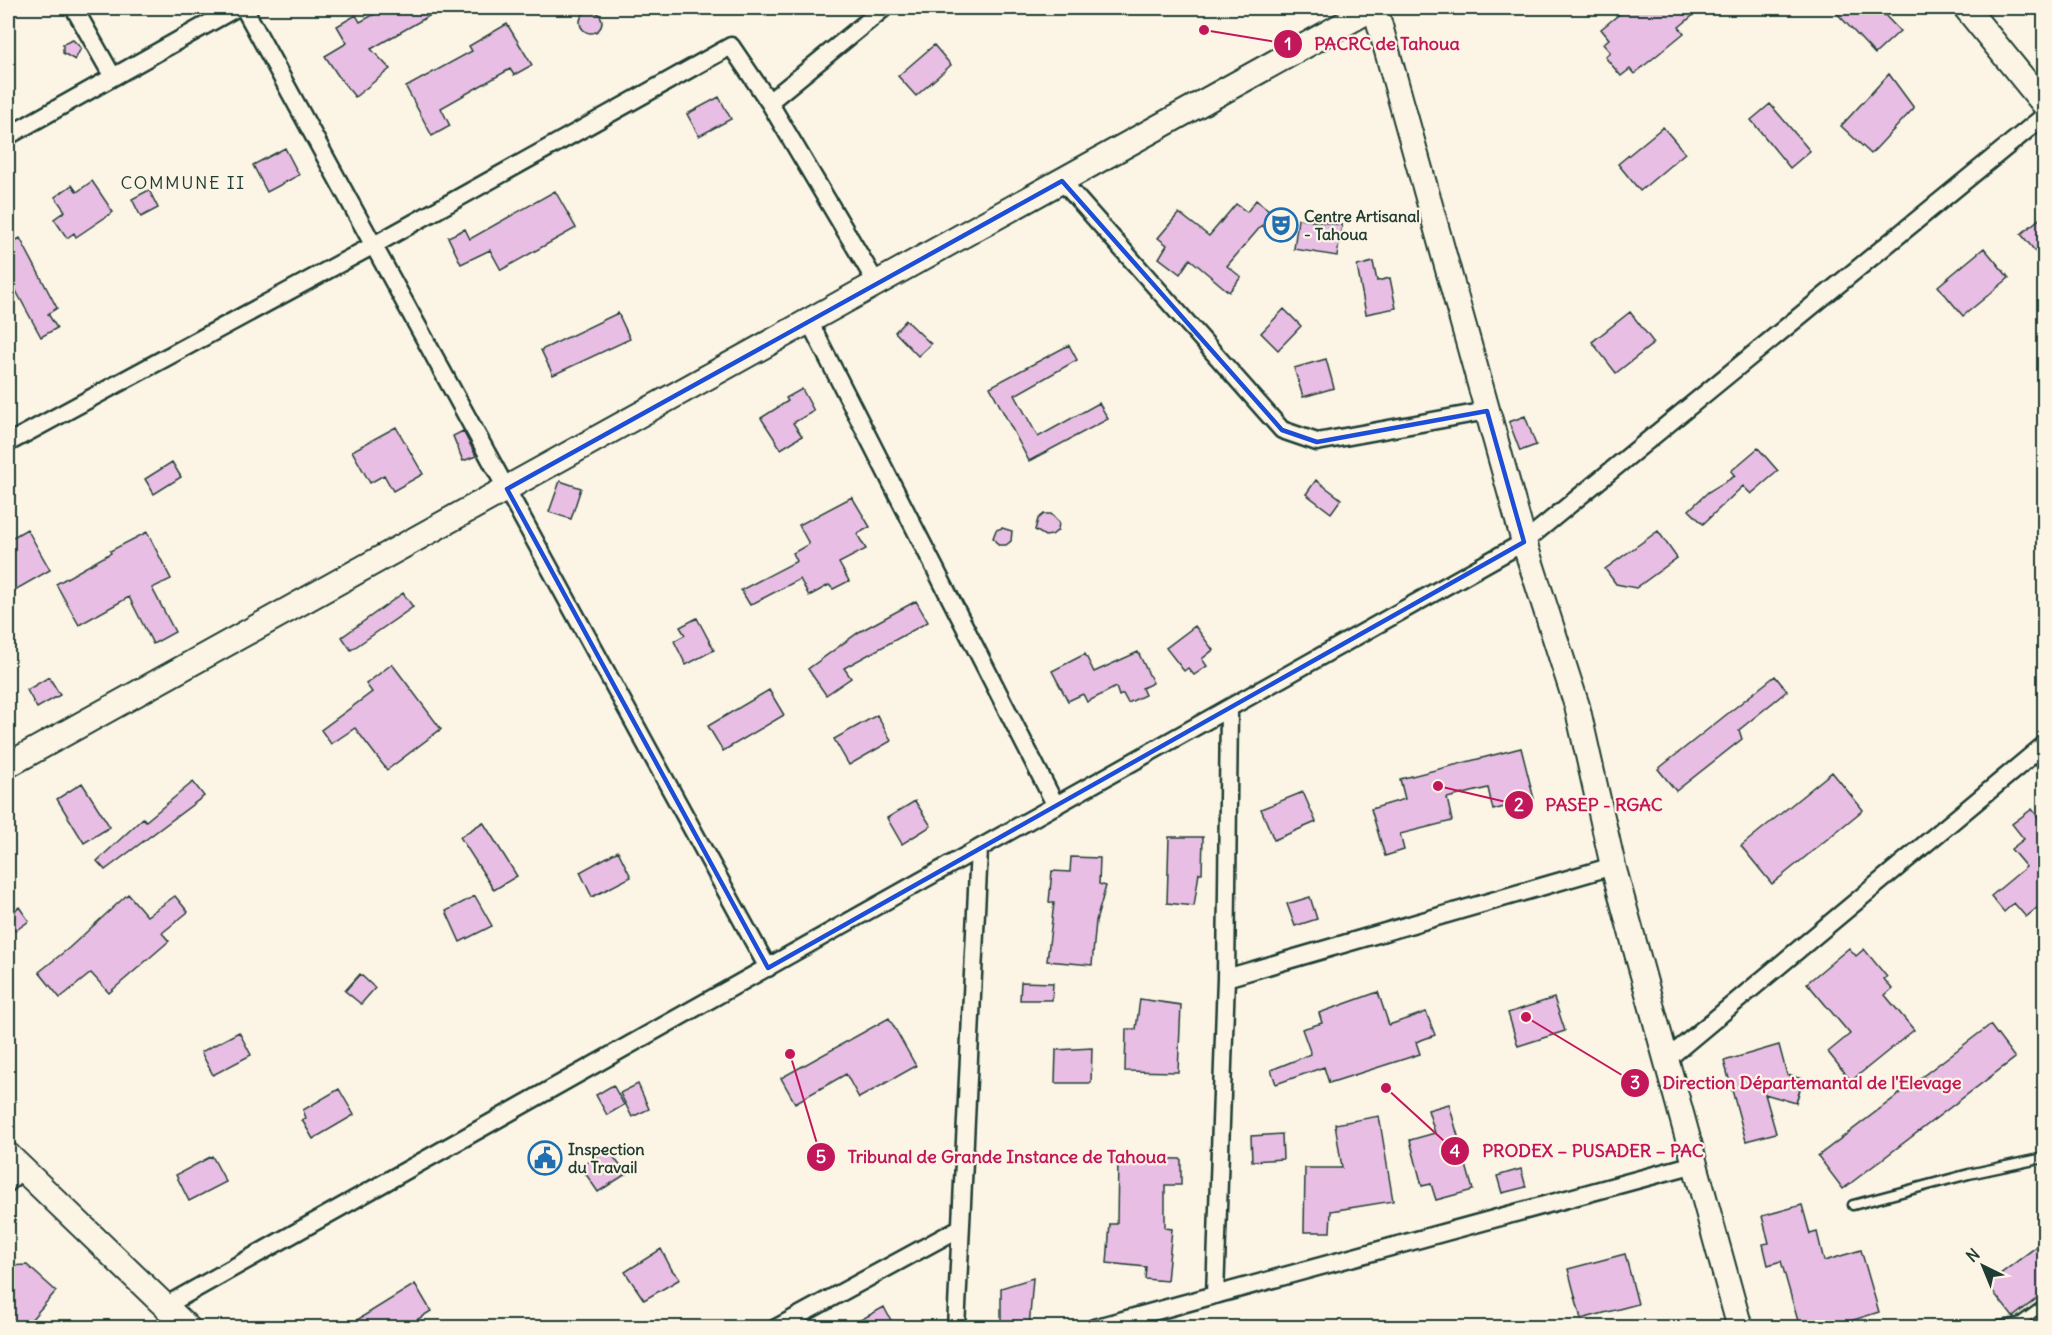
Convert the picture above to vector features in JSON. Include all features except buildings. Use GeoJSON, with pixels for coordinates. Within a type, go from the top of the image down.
{"type":"FeatureCollection","features":[{"type":"Feature","properties":{"kind":"street"},"geometry":{"type":"LineString","coordinates":[[74,8],[113,77]]}},
{"type":"Feature","properties":{"kind":"street"},"geometry":{"type":"LineString","coordinates":[[8,136],[236,8]]}},
{"type":"Feature","properties":{"kind":"street"},"geometry":{"type":"LineString","coordinates":[[244,8],[768,968]]}},
{"type":"Feature","properties":{"kind":"street"},"geometry":{"type":"LineString","coordinates":[[769,102],[884,8]]}},
{"type":"Feature","properties":{"kind":"street"},"geometry":{"type":"LineString","coordinates":[[8,765],[1374,8],[1524,542],[1577,706],[1613,866],[1740,1328]]}},
{"type":"Feature","properties":{"kind":"street"},"geometry":{"type":"LineString","coordinates":[[1966,8],[2044,104]]}},
{"type":"Feature","properties":{"kind":"street"},"geometry":{"type":"LineString","coordinates":[[8,443],[374,245],[731,46],[769,102],[877,284]]}},
{"type":"Feature","properties":{"kind":"street"},"geometry":{"type":"LineString","coordinates":[[165,1306],[1524,542],[2044,116]]}},
{"type":"Feature","properties":{"kind":"street"},"geometry":{"type":"LineString","coordinates":[[1062,182],[1282,430],[1317,442],[1487,411]]}},
{"type":"Feature","properties":{"kind":"street"},"geometry":{"type":"LineString","coordinates":[[809,321],[1056,806]]}},
{"type":"Feature","properties":{"kind":"street"},"geometry":{"type":"LineString","coordinates":[[1215,1295],[1226,978],[1229,709]]}},
{"type":"Feature","properties":{"kind":"street"},"geometry":{"type":"LineString","coordinates":[[1666,1060],[2044,745]]}},
{"type":"Feature","properties":{"kind":"street"},"geometry":{"type":"LineString","coordinates":[[956,1328],[979,849]]}},
{"type":"Feature","properties":{"kind":"street"},"geometry":{"type":"LineString","coordinates":[[1226,978],[1613,866]]}},
{"type":"Feature","properties":{"kind":"street"},"geometry":{"type":"LineString","coordinates":[[1094,1328],[1695,1164]]}},
{"type":"Feature","properties":{"kind":"street"},"geometry":{"type":"LineString","coordinates":[[12,1169],[188,1328]]}},
{"type":"Feature","properties":{"kind":"street"},"geometry":{"type":"LineString","coordinates":[[776,1328],[960,1228]]}},
{"type":"Feature","properties":{"kind":"lane"},"geometry":{"type":"LineString","coordinates":[[1853,1205],[1970,1174],[2044,1158]]}},
{"type":"Feature","properties":{"kind":"lane"},"geometry":{"type":"LineString","coordinates":[[1989,1328],[2018,1325],[2044,1305]]}},
{"type":"Feature","properties":{"kind":"highlighted area"},"geometry":{"type":"Polygon","coordinates":[[[1062,181],[1282,430],[1317,442],[1487,411],[1524,542],[768,968],[507,489],[1062,181]]]}},
{"type":"Feature","properties":{"kind":"place","name":"PACRC de Tahoua"},"geometry":{"type":"Point","coordinates":[1204,30]}},
{"type":"Feature","properties":{"kind":"place","name":"Centre Artisanal - Tahoua"},"geometry":{"type":"Point","coordinates":[1281,225]}},
{"type":"Feature","properties":{"kind":"place","name":"PASEP - RGAC"},"geometry":{"type":"Point","coordinates":[1438,786]}},
{"type":"Feature","properties":{"kind":"place","name":"Direction Départemantal de l'Elevage"},"geometry":{"type":"Point","coordinates":[1526,1017]}},
{"type":"Feature","properties":{"kind":"place","name":"Tribunal de Grande Instance de Tahoua"},"geometry":{"type":"Point","coordinates":[790,1054]}},
{"type":"Feature","properties":{"kind":"place","name":"PRODEX – PUSADER – PAC"},"geometry":{"type":"Point","coordinates":[1386,1088]}},
{"type":"Feature","properties":{"kind":"place","name":"Inspection du Travail"},"geometry":{"type":"Point","coordinates":[545,1158]}},
{"type":"Feature","properties":{"kind":"district","name":"COMMUNE II"},"geometry":{"type":"Point","coordinates":[183,182]}}]}
